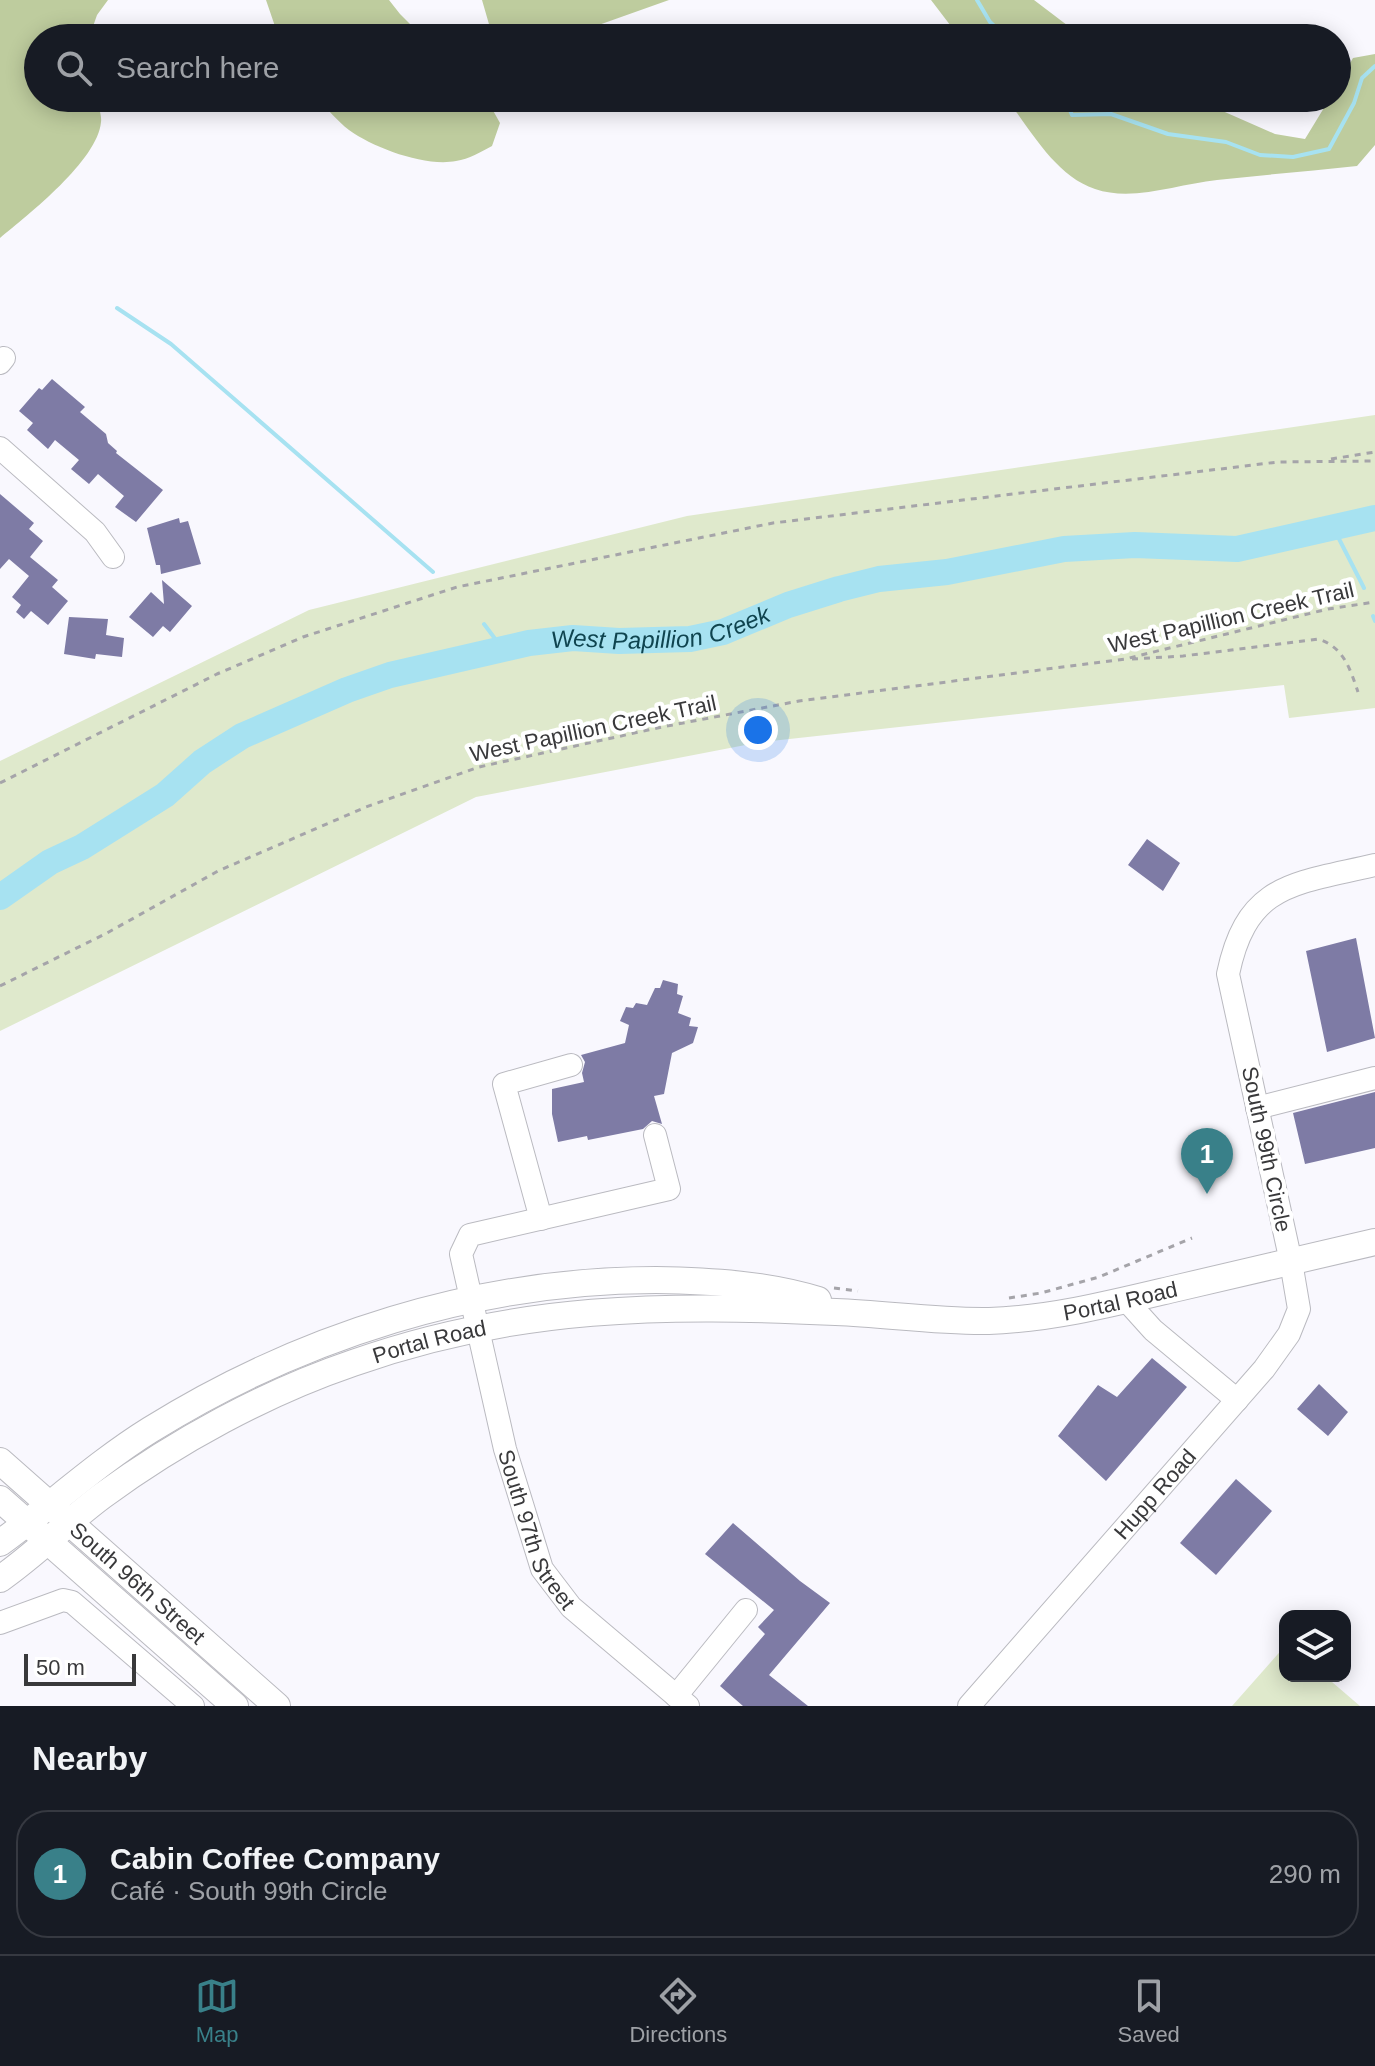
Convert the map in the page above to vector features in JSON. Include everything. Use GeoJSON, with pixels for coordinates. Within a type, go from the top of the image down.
{"type":"FeatureCollection","features":[{"type":"Feature","properties":{"kind":"main road","name":"Portal Road"},"geometry":{"type":"LineString","coordinates":[[0,1543],[148,1431],[249,1376],[346,1335],[472,1300],[564,1285],[620,1280],[680,1281],[750,1286],[860,1302],[938,1320],[990,1321],[1040,1316],[1126,1300],[1375,1242]]}},
{"type":"Feature","properties":{"kind":"main road","name":"Portal Road"},"geometry":{"type":"LineString","coordinates":[[0,1579],[135,1474],[241,1412],[352,1363],[415,1343],[478,1328],[567,1313],[860,1302]]}},
{"type":"Feature","properties":{"kind":"main road","name":"South 96th Street"},"geometry":{"type":"LineString","coordinates":[[0,1461],[49,1503],[242,1700]]}},
{"type":"Feature","properties":{"kind":"main road","name":"South 96th Street"},"geometry":{"type":"LineString","coordinates":[[0,1499],[48,1542],[242,1700],[277,1706]]}},
{"type":"Feature","properties":{"kind":"street"},"geometry":{"type":"LineString","coordinates":[[0,448],[95,532],[113,557]]}},
{"type":"Feature","properties":{"kind":"street","name":"South 99th Circle"},"geometry":{"type":"LineString","coordinates":[[1291,1262],[1228,974],[1234,945],[1245,922],[1261,902],[1285,889],[1375,865]]}},
{"type":"Feature","properties":{"kind":"street"},"geometry":{"type":"LineString","coordinates":[[571,1065],[504,1084],[541,1219],[669,1189],[655,1135]]}},
{"type":"Feature","properties":{"kind":"street"},"geometry":{"type":"LineString","coordinates":[[1257,1108],[1375,1078]]}},
{"type":"Feature","properties":{"kind":"street","name":"South 97th Street"},"geometry":{"type":"LineString","coordinates":[[541,1219],[470,1235],[461,1254],[505,1449],[542,1569],[571,1607],[682,1701]]}},
{"type":"Feature","properties":{"kind":"street","name":"Hupp Road"},"geometry":{"type":"LineString","coordinates":[[969,1706],[1264,1369],[1289,1334],[1299,1309],[1291,1262]]}},
{"type":"Feature","properties":{"kind":"street"},"geometry":{"type":"LineString","coordinates":[[1126,1300],[1153,1330],[1237,1400]]}},
{"type":"Feature","properties":{"kind":"street"},"geometry":{"type":"LineString","coordinates":[[0,1623],[63,1600],[72,1602],[193,1706]]}},
{"type":"Feature","properties":{"kind":"street"},"geometry":{"type":"LineString","coordinates":[[682,1701],[746,1610]]}},
{"type":"Feature","properties":{"kind":"path"},"geometry":{"type":"LineString","coordinates":[[1323,460],[1375,452]]}},
{"type":"Feature","properties":{"kind":"path"},"geometry":{"type":"LineString","coordinates":[[0,783],[217,674],[303,637],[457,587],[773,523],[1278,462],[1375,461]]}},
{"type":"Feature","properties":{"kind":"path","name":"West Papillion Creek Trail"},"geometry":{"type":"LineString","coordinates":[[0,986],[107,933],[218,871],[366,807],[479,767],[799,701],[1125,659],[1328,609],[1375,602]]}},
{"type":"Feature","properties":{"kind":"path"},"geometry":{"type":"LineString","coordinates":[[1125,659],[1183,656],[1318,639],[1330,643],[1345,659],[1358,692]]}},
{"type":"Feature","properties":{"kind":"path"},"geometry":{"type":"LineString","coordinates":[[997,1299],[1041,1293],[1099,1277],[1192,1238]]}},
{"type":"Feature","properties":{"kind":"path"},"geometry":{"type":"LineString","coordinates":[[823,1286],[860,1302]]}},
{"type":"Feature","properties":{"kind":"green space"},"geometry":{"type":"Polygon","coordinates":[[[0,0],[108,0],[94,24],[24,24],[24,112],[100,112],[101,122],[97,137],[75,169],[0,238],[0,0]]]}},
{"type":"Feature","properties":{"kind":"green space"},"geometry":{"type":"Polygon","coordinates":[[[266,0],[389,0],[410,24],[274,24],[266,0]]]}},
{"type":"Feature","properties":{"kind":"green space"},"geometry":{"type":"Polygon","coordinates":[[[482,0],[669,0],[601,24],[489,24],[482,0]]]}},
{"type":"Feature","properties":{"kind":"green space"},"geometry":{"type":"Polygon","coordinates":[[[931,0],[1034,0],[1066,24],[949,24],[931,0]]]}},
{"type":"Feature","properties":{"kind":"green space"},"geometry":{"type":"Polygon","coordinates":[[[1375,54],[1375,145],[1357,166],[1217,180],[1140,193],[1110,193],[1081,183],[1068,174],[1044,150],[1016,112],[1225,112],[1275,134],[1305,139],[1321,112],[1351,112],[1353,58],[1375,54]]]}},
{"type":"Feature","properties":{"kind":"green space"},"geometry":{"type":"Polygon","coordinates":[[[330,112],[494,112],[500,123],[492,146],[461,160],[444,162],[415,159],[386,149],[340,123],[330,112]]]}},
{"type":"Feature","properties":{"kind":"green space"},"geometry":{"type":"Polygon","coordinates":[[[1375,415],[1375,708],[1289,718],[1284,685],[761,742],[476,797],[0,1031],[0,761],[309,610],[687,516],[1375,415]]]}},
{"type":"Feature","properties":{"kind":"green space"},"geometry":{"type":"Polygon","coordinates":[[[1279,1653],[1279,1682],[1332,1682],[1360,1706],[1232,1706],[1279,1653]]]}},
{"type":"Feature","properties":{"kind":"building"},"geometry":{"type":"Polygon","coordinates":[[[52,379],[85,407],[80,412],[106,434],[108,443],[116,453],[163,490],[136,522],[115,507],[124,496],[98,474],[89,484],[71,469],[79,460],[55,440],[48,449],[27,430],[33,423],[19,411],[39,388],[42,390],[52,379]]]}},
{"type":"Feature","properties":{"kind":"building"},"geometry":{"type":"Polygon","coordinates":[[[0,494],[34,523],[29,529],[43,541],[30,557],[58,580],[52,587],[68,601],[48,625],[31,611],[24,619],[16,612],[21,605],[12,597],[29,576],[9,559],[0,569],[0,494]]]}},
{"type":"Feature","properties":{"kind":"building"},"geometry":{"type":"Polygon","coordinates":[[[179,518],[180,523],[188,521],[201,564],[161,574],[147,528],[179,518]]]}},
{"type":"Feature","properties":{"kind":"building"},"geometry":{"type":"Polygon","coordinates":[[[162,580],[192,606],[170,632],[163,626],[153,637],[129,617],[151,592],[164,604],[162,580]]]}},
{"type":"Feature","properties":{"kind":"building"},"geometry":{"type":"Polygon","coordinates":[[[69,617],[108,619],[106,635],[124,638],[122,657],[96,654],[95,659],[64,654],[69,617]]]}},
{"type":"Feature","properties":{"kind":"building"},"geometry":{"type":"Polygon","coordinates":[[[1147,839],[1180,863],[1163,891],[1128,865],[1147,839]]]}},
{"type":"Feature","properties":{"kind":"building"},"geometry":{"type":"Polygon","coordinates":[[[1356,938],[1375,1038],[1327,1052],[1306,951],[1356,938]]]}},
{"type":"Feature","properties":{"kind":"building"},"geometry":{"type":"Polygon","coordinates":[[[663,980],[678,984],[677,994],[683,996],[678,1013],[691,1018],[689,1026],[698,1027],[693,1043],[672,1053],[664,1094],[654,1096],[662,1124],[652,1121],[643,1129],[588,1140],[587,1136],[558,1142],[552,1114],[552,1089],[584,1082],[582,1073],[585,1062],[581,1055],[625,1043],[629,1025],[620,1021],[626,1007],[633,1008],[636,1003],[647,1005],[655,988],[660,988],[663,980]]]}},
{"type":"Feature","properties":{"kind":"building"},"geometry":{"type":"Polygon","coordinates":[[[1375,1092],[1375,1148],[1305,1164],[1293,1113],[1375,1092]]]}},
{"type":"Feature","properties":{"kind":"building"},"geometry":{"type":"Polygon","coordinates":[[[1152,1358],[1187,1387],[1106,1481],[1058,1436],[1098,1385],[1117,1397],[1152,1358]]]}},
{"type":"Feature","properties":{"kind":"building"},"geometry":{"type":"Polygon","coordinates":[[[1319,1384],[1348,1412],[1328,1436],[1297,1409],[1319,1384]]]}},
{"type":"Feature","properties":{"kind":"building"},"geometry":{"type":"Polygon","coordinates":[[[1236,1479],[1272,1511],[1216,1575],[1180,1543],[1236,1479]]]}},
{"type":"Feature","properties":{"kind":"building"},"geometry":{"type":"Polygon","coordinates":[[[733,1523],[830,1603],[769,1675],[808,1706],[743,1706],[720,1686],[765,1634],[758,1627],[774,1610],[705,1554],[733,1523]]]}},
{"type":"Feature","properties":{"kind":"waterway"},"geometry":{"type":"LineString","coordinates":[[977,0],[992,24]]}},
{"type":"Feature","properties":{"kind":"waterway"},"geometry":{"type":"LineString","coordinates":[[1351,109],[1362,78],[1375,66]]}},
{"type":"Feature","properties":{"kind":"waterway"},"geometry":{"type":"LineString","coordinates":[[1071,112],[1072,115],[1111,114],[1168,134],[1226,142],[1260,155],[1293,157],[1329,149],[1349,112]]}},
{"type":"Feature","properties":{"kind":"waterway"},"geometry":{"type":"LineString","coordinates":[[117,308],[171,344],[433,572]]}},
{"type":"Feature","properties":{"kind":"waterway","name":"West Papillion Creek"},"geometry":{"type":"LineString","coordinates":[[0,897],[50,862],[82,847],[165,795],[202,762],[242,736],[347,690],[390,675],[529,643],[573,638],[619,641],[690,639],[723,632],[788,605],[879,579],[947,572],[1064,549],[1135,545],[1237,549],[1375,518]]}},
{"type":"Feature","properties":{"kind":"waterway"},"geometry":{"type":"LineString","coordinates":[[1334,529],[1364,588]]}},
{"type":"Feature","properties":{"kind":"waterway"},"geometry":{"type":"LineString","coordinates":[[1373,616],[1375,621]]}},
{"type":"Feature","properties":{"kind":"waterway"},"geometry":{"type":"LineString","coordinates":[[484,624],[502,648]]}},
{"type":"Feature","properties":{"kind":"place","name":"Cabin Coffee Company"},"geometry":{"type":"Point","coordinates":[1207,1194]}}]}
